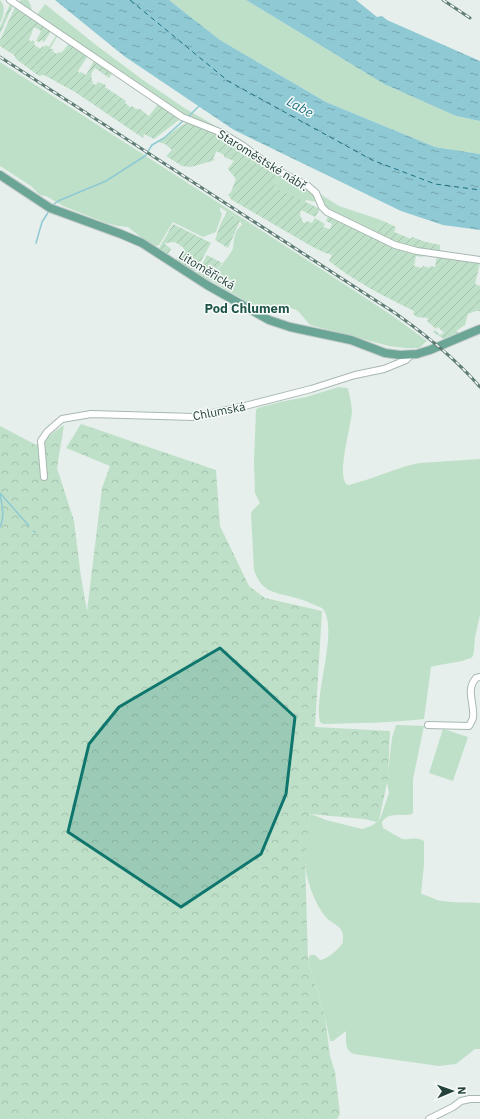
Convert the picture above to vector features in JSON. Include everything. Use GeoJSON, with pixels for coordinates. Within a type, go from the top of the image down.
{"type":"FeatureCollection","features":[{"type":"Feature","properties":{"kind":"main road","name":"Litoměřická"},"geometry":{"type":"LineString","coordinates":[[0,175],[52,208],[142,243],[207,284],[269,320],[290,327],[358,342],[390,354],[400,355],[411,355],[432,349],[480,329]]}},
{"type":"Feature","properties":{"kind":"street","name":"Staroměstské nábř."},"geometry":{"type":"LineString","coordinates":[[10,0],[182,117],[222,133],[242,144],[273,168],[308,186],[316,193],[322,207],[327,212],[395,245],[417,252],[480,260]]}},
{"type":"Feature","properties":{"kind":"street","name":"Chlumská"},"geometry":{"type":"LineString","coordinates":[[44,477],[41,441],[47,432],[62,419],[91,414],[194,417],[241,407],[384,369],[406,360],[411,355]]}},
{"type":"Feature","properties":{"kind":"street"},"geometry":{"type":"LineString","coordinates":[[428,725],[469,726],[472,720],[470,695],[472,683],[476,678],[480,677]]}},
{"type":"Feature","properties":{"kind":"street"},"geometry":{"type":"LineString","coordinates":[[429,1119],[452,1108],[462,1101],[470,1098],[480,1099]]}},
{"type":"Feature","properties":{"kind":"highlighted area"},"geometry":{"type":"Polygon","coordinates":[[[220,648],[295,717],[286,794],[261,854],[181,907],[68,832],[89,744],[119,707],[220,648]]]}},
{"type":"Feature","properties":{"kind":"green space"},"geometry":{"type":"Polygon","coordinates":[[[0,0],[4,11],[0,23],[0,0]]]}},
{"type":"Feature","properties":{"kind":"green space"},"geometry":{"type":"Polygon","coordinates":[[[21,0],[28,0],[32,12],[16,5],[21,0]]]}},
{"type":"Feature","properties":{"kind":"green space"},"geometry":{"type":"Polygon","coordinates":[[[169,0],[246,0],[384,84],[456,116],[480,121],[480,154],[435,147],[326,102],[220,40],[169,0]]]}},
{"type":"Feature","properties":{"kind":"green space"},"geometry":{"type":"Polygon","coordinates":[[[10,4],[13,5],[0,34],[0,27],[10,4]]]}},
{"type":"Feature","properties":{"kind":"green space"},"geometry":{"type":"Polygon","coordinates":[[[45,4],[143,80],[186,109],[226,132],[183,114],[36,16],[45,4]]]}},
{"type":"Feature","properties":{"kind":"green space"},"geometry":{"type":"Polygon","coordinates":[[[15,7],[51,31],[44,42],[41,40],[40,42],[36,41],[41,31],[34,27],[29,40],[31,42],[32,40],[35,42],[34,45],[41,49],[42,46],[44,47],[46,45],[49,47],[57,34],[58,35],[50,49],[54,49],[52,51],[57,54],[58,52],[60,53],[70,42],[89,54],[78,71],[79,73],[81,72],[86,75],[95,59],[113,72],[109,78],[95,68],[91,74],[91,80],[93,81],[92,83],[96,85],[98,82],[106,85],[105,87],[126,101],[125,103],[130,107],[132,106],[136,109],[140,109],[149,116],[159,103],[180,118],[179,120],[154,139],[144,134],[143,138],[75,92],[44,75],[39,76],[16,59],[14,55],[0,46],[0,40],[15,7]]]}},
{"type":"Feature","properties":{"kind":"green space"},"geometry":{"type":"Polygon","coordinates":[[[0,62],[393,316],[427,341],[419,348],[389,346],[310,325],[298,311],[294,309],[283,307],[274,311],[267,311],[257,308],[200,274],[201,268],[204,268],[214,274],[232,250],[236,232],[242,225],[240,221],[220,207],[222,214],[216,232],[203,237],[173,222],[159,245],[156,246],[142,238],[128,227],[106,223],[63,206],[46,196],[40,195],[31,186],[0,166],[0,62]]]}},
{"type":"Feature","properties":{"kind":"green space"},"geometry":{"type":"Polygon","coordinates":[[[190,122],[225,136],[280,175],[274,187],[320,209],[315,217],[301,210],[300,215],[303,222],[306,223],[307,221],[312,223],[315,218],[325,224],[323,227],[330,229],[332,224],[326,221],[329,214],[398,249],[423,253],[423,257],[416,256],[414,266],[422,268],[423,266],[430,268],[430,266],[435,267],[437,255],[480,263],[475,284],[480,286],[480,311],[468,314],[465,325],[456,331],[459,333],[444,339],[433,332],[435,330],[440,335],[444,333],[438,327],[436,329],[427,321],[428,318],[417,317],[413,314],[414,311],[349,276],[329,261],[332,255],[311,246],[232,200],[228,195],[231,192],[236,179],[228,169],[234,161],[224,157],[224,155],[217,151],[213,158],[215,160],[191,167],[182,166],[166,156],[172,150],[165,144],[158,142],[182,125],[190,122]]]}},
{"type":"Feature","properties":{"kind":"green space"},"geometry":{"type":"Polygon","coordinates":[[[280,175],[312,190],[317,202],[306,200],[305,203],[274,187],[280,175]]]}},
{"type":"Feature","properties":{"kind":"green space"},"geometry":{"type":"Polygon","coordinates":[[[320,194],[339,206],[381,220],[376,233],[335,215],[325,206],[320,194]]]}},
{"type":"Feature","properties":{"kind":"green space"},"geometry":{"type":"Polygon","coordinates":[[[227,212],[240,221],[228,248],[215,240],[220,225],[227,212]]]}},
{"type":"Feature","properties":{"kind":"green space"},"geometry":{"type":"Polygon","coordinates":[[[381,220],[396,227],[394,232],[411,239],[412,237],[440,245],[440,253],[408,248],[376,233],[381,220]]]}},
{"type":"Feature","properties":{"kind":"green space"},"geometry":{"type":"Polygon","coordinates":[[[173,224],[211,243],[195,272],[175,261],[184,248],[175,242],[165,243],[171,249],[167,256],[158,250],[173,224]]]}},
{"type":"Feature","properties":{"kind":"green space"},"geometry":{"type":"Polygon","coordinates":[[[207,255],[222,263],[214,274],[204,268],[201,268],[200,274],[210,280],[209,281],[197,274],[207,255]]]}},
{"type":"Feature","properties":{"kind":"green space"},"geometry":{"type":"Polygon","coordinates":[[[339,387],[348,389],[352,411],[343,470],[346,484],[349,485],[406,466],[420,463],[480,459],[480,615],[475,637],[473,656],[462,661],[431,667],[424,719],[361,723],[323,724],[320,722],[320,696],[327,646],[327,617],[322,608],[303,600],[270,591],[261,584],[254,570],[251,514],[260,503],[255,493],[254,461],[256,410],[258,408],[306,397],[339,387]]]}},
{"type":"Feature","properties":{"kind":"green space"},"geometry":{"type":"Polygon","coordinates":[[[81,424],[216,470],[220,526],[249,586],[265,598],[322,611],[315,727],[390,731],[388,778],[379,820],[377,822],[364,819],[310,814],[305,858],[308,960],[325,1017],[330,1056],[335,1072],[340,1114],[337,1119],[0,1119],[0,426],[36,445],[64,425],[57,468],[74,521],[87,611],[102,488],[110,466],[66,448],[81,424]]]}},
{"type":"Feature","properties":{"kind":"green space"},"geometry":{"type":"Polygon","coordinates":[[[396,725],[424,726],[413,779],[413,812],[412,814],[408,815],[392,815],[388,817],[382,822],[383,828],[402,839],[416,838],[424,841],[424,864],[421,894],[442,901],[480,903],[480,1049],[475,1049],[456,1064],[439,1066],[354,1054],[347,1048],[346,1031],[333,1041],[330,1041],[325,1017],[308,960],[310,955],[315,955],[320,960],[329,957],[342,944],[343,941],[342,932],[338,926],[327,918],[321,910],[308,880],[305,865],[305,853],[310,815],[311,814],[326,820],[362,829],[371,826],[380,819],[389,793],[387,782],[388,772],[392,738],[396,725]]]}},
{"type":"Feature","properties":{"kind":"green space"},"geometry":{"type":"Polygon","coordinates":[[[443,729],[468,737],[453,781],[429,773],[443,729]]]}},
{"type":"Feature","properties":{"kind":"water","name":"Labe"},"geometry":{"type":"Polygon","coordinates":[[[55,0],[169,0],[220,40],[326,102],[435,147],[480,154],[480,230],[443,225],[401,211],[234,130],[124,56],[55,0]]]}},
{"type":"Feature","properties":{"kind":"water"},"geometry":{"type":"Polygon","coordinates":[[[246,0],[356,0],[377,17],[382,16],[387,20],[480,61],[480,121],[456,116],[384,84],[246,0]]]}},
{"type":"Feature","properties":{"kind":"waterway"},"geometry":{"type":"LineString","coordinates":[[189,116],[199,106]]}},
{"type":"Feature","properties":{"kind":"waterway"},"geometry":{"type":"LineString","coordinates":[[53,205],[58,201],[106,181],[145,156],[152,145],[164,138],[184,120]]}},
{"type":"Feature","properties":{"kind":"waterway"},"geometry":{"type":"LineString","coordinates":[[36,243],[42,222],[49,211]]}},
{"type":"Feature","properties":{"kind":"waterway"},"geometry":{"type":"LineString","coordinates":[[0,493],[29,526]]}},
{"type":"Feature","properties":{"kind":"waterway"},"geometry":{"type":"LineString","coordinates":[[0,494],[3,515],[0,527]]}},
{"type":"Feature","properties":{"kind":"ferry route"},"geometry":{"type":"LineString","coordinates":[[130,0],[228,81],[372,160],[435,184],[480,190]]}},
{"type":"Feature","properties":{"kind":"railway"},"geometry":{"type":"LineString","coordinates":[[443,0],[470,18]]}},
{"type":"Feature","properties":{"kind":"railway"},"geometry":{"type":"LineString","coordinates":[[0,57],[395,313],[440,347],[461,366],[480,387]]}},
{"type":"Feature","properties":{"kind":"district","name":"Pod Chlumem"},"geometry":{"type":"Point","coordinates":[247,308]}}]}
